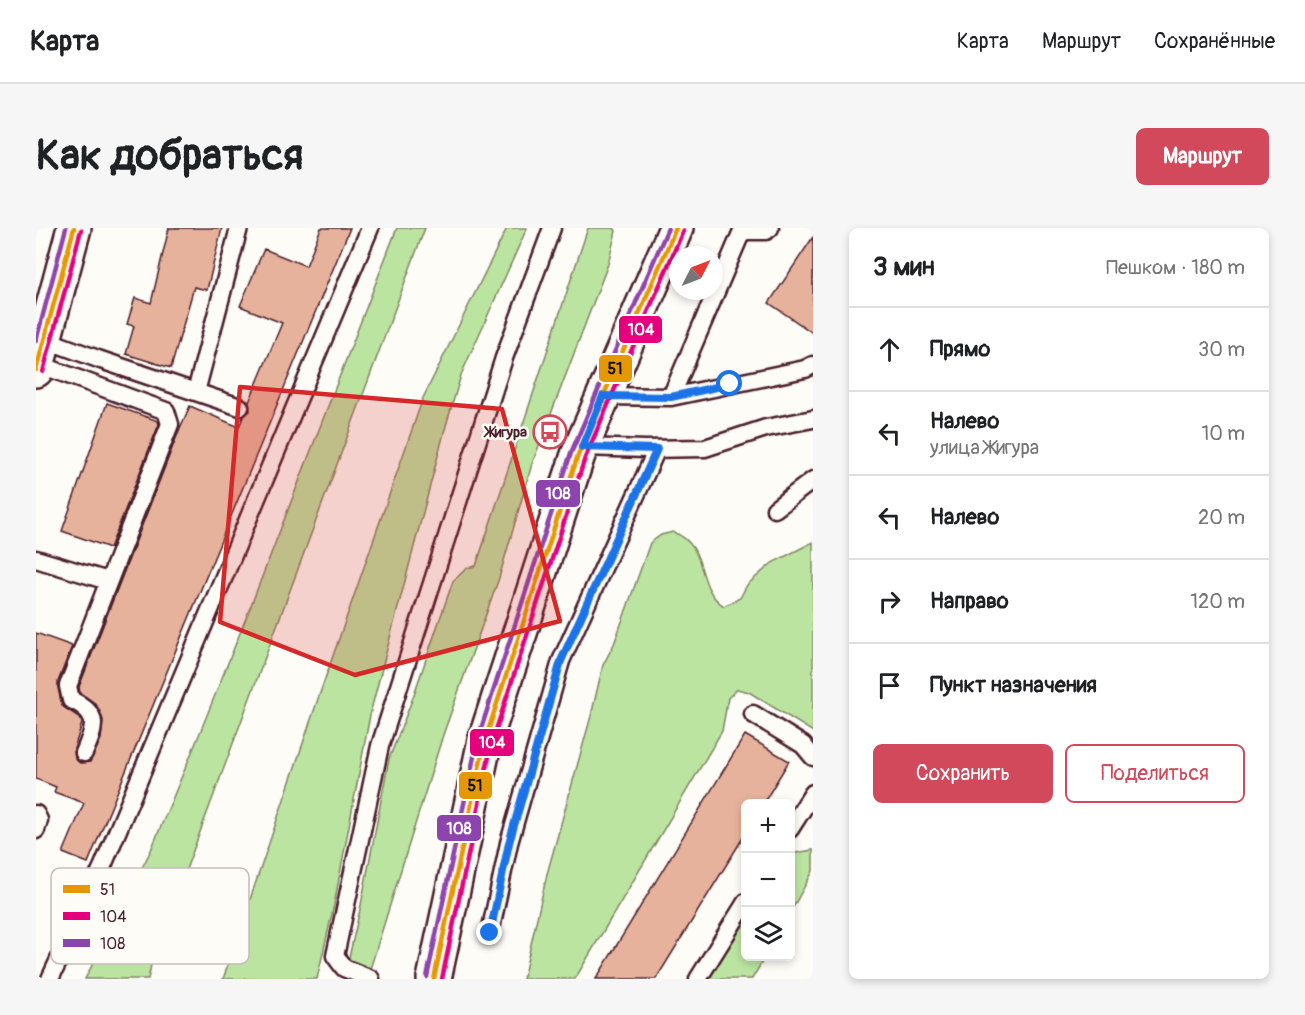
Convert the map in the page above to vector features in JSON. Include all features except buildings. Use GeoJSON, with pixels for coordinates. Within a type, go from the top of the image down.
{"type":"FeatureCollection","features":[{"type":"Feature","properties":{"kind":"main road"},"geometry":{"type":"LineString","coordinates":[[40,357],[74,228]]}},
{"type":"Feature","properties":{"kind":"main road"},"geometry":{"type":"LineString","coordinates":[[434,979],[485,740],[582,447],[676,228]]}},
{"type":"Feature","properties":{"kind":"lane"},"geometry":{"type":"LineString","coordinates":[[196,392],[239,228]]}},
{"type":"Feature","properties":{"kind":"lane"},"geometry":{"type":"LineString","coordinates":[[100,868],[370,228]]}},
{"type":"Feature","properties":{"kind":"lane"},"geometry":{"type":"LineString","coordinates":[[371,979],[344,968],[335,956],[380,746],[504,358],[552,228]]}},
{"type":"Feature","properties":{"kind":"lane"},"geometry":{"type":"LineString","coordinates":[[671,397],[742,229],[766,231],[770,228]]}},
{"type":"Feature","properties":{"kind":"lane"},"geometry":{"type":"LineString","coordinates":[[40,357],[196,392],[240,407]]}},
{"type":"Feature","properties":{"kind":"lane"},"geometry":{"type":"LineString","coordinates":[[40,357],[90,384],[135,398],[166,411],[170,424],[68,686],[71,700],[83,705],[93,719],[94,732],[84,753]]}},
{"type":"Feature","properties":{"kind":"lane"},"geometry":{"type":"LineString","coordinates":[[603,396],[671,397],[805,369],[813,365]]}},
{"type":"Feature","properties":{"kind":"lane"},"geometry":{"type":"LineString","coordinates":[[582,447],[705,448],[766,428],[813,419]]}},
{"type":"Feature","properties":{"kind":"lane"},"geometry":{"type":"LineString","coordinates":[[490,933],[509,843],[561,661],[657,449]]}},
{"type":"Feature","properties":{"kind":"lane"},"geometry":{"type":"LineString","coordinates":[[775,509],[813,480]]}},
{"type":"Feature","properties":{"kind":"lane"},"geometry":{"type":"LineString","coordinates":[[36,560],[108,581]]}},
{"type":"Feature","properties":{"kind":"lane"},"geometry":{"type":"LineString","coordinates":[[753,714],[803,745],[813,757]]}},
{"type":"Feature","properties":{"kind":"lane"},"geometry":{"type":"LineString","coordinates":[[795,821],[813,793]]}},
{"type":"Feature","properties":{"kind":"lane"},"geometry":{"type":"LineString","coordinates":[[36,814],[39,820],[36,830]]}},
{"type":"Feature","properties":{"kind":"lane"},"geometry":{"type":"LineString","coordinates":[[698,979],[743,907]]}},
{"type":"Feature","properties":{"kind":"lane"},"geometry":{"type":"LineString","coordinates":[[50,979],[57,964]]}},
{"type":"Feature","properties":{"kind":"highlighted area"},"geometry":{"type":"Polygon","coordinates":[[[240,387],[502,409],[560,621],[355,675],[220,622],[240,387]]]}},
{"type":"Feature","properties":{"kind":"green space"},"geometry":{"type":"Polygon","coordinates":[[[397,228],[425,228],[187,868],[142,868],[250,608],[397,228]]]}},
{"type":"Feature","properties":{"kind":"green space"},"geometry":{"type":"Polygon","coordinates":[[[507,228],[527,228],[461,375],[445,429],[371,710],[334,905],[317,979],[223,979],[228,964],[249,964],[249,902],[423,398],[507,228]]]}},
{"type":"Feature","properties":{"kind":"green space"},"geometry":{"type":"Polygon","coordinates":[[[588,228],[614,228],[616,231],[608,264],[532,464],[499,578],[443,735],[367,979],[344,979],[361,905],[389,759],[453,581],[467,568],[476,566],[588,228]]]}},
{"type":"Feature","properties":{"kind":"green space"},"geometry":{"type":"Polygon","coordinates":[[[673,532],[685,538],[692,547],[709,588],[724,606],[740,598],[747,585],[772,563],[813,542],[813,732],[749,692],[737,689],[728,698],[722,731],[575,979],[523,979],[547,874],[603,665],[614,644],[650,543],[661,535],[673,532]]]}},
{"type":"Feature","properties":{"kind":"green space"},"geometry":{"type":"Polygon","coordinates":[[[813,850],[813,871],[795,904],[795,854],[813,850]]]}},
{"type":"Feature","properties":{"kind":"green space"},"geometry":{"type":"Polygon","coordinates":[[[741,925],[741,961],[763,961],[752,979],[709,979],[741,925]]]}},
{"type":"Feature","properties":{"kind":"green space"},"geometry":{"type":"Polygon","coordinates":[[[93,964],[151,964],[148,979],[85,979],[93,964]]]}},
{"type":"Feature","properties":{"kind":"transit line","name":"108"},"geometry":{"type":"LineString","coordinates":[[36,341],[66,228]]}},
{"type":"Feature","properties":{"kind":"transit line","name":"51"},"geometry":{"type":"LineString","coordinates":[[36,370],[74,228]]}},
{"type":"Feature","properties":{"kind":"transit line","name":"108"},"geometry":{"type":"LineString","coordinates":[[427,977],[478,738],[571,453],[668,228]]}},
{"type":"Feature","properties":{"kind":"transit line","name":"51"},"geometry":{"type":"LineString","coordinates":[[434,979],[485,740],[578,455],[676,228]]}},
{"type":"Feature","properties":{"kind":"transit line","name":"104"},"geometry":{"type":"LineString","coordinates":[[43,372],[81,230]]}},
{"type":"Feature","properties":{"kind":"transit line","name":"104"},"geometry":{"type":"LineString","coordinates":[[442,979],[492,742],[585,458],[683,231]]}},
{"type":"Feature","properties":{"kind":"place","name":"Жигура"},"geometry":{"type":"Point","coordinates":[550,432]}},
{"type":"Feature","properties":{"kind":"route"},"geometry":{"type":"LineString","coordinates":[[490,933],[509,843],[561,661],[657,449],[582,447],[603,396],[671,397],[730,384]]}}]}
